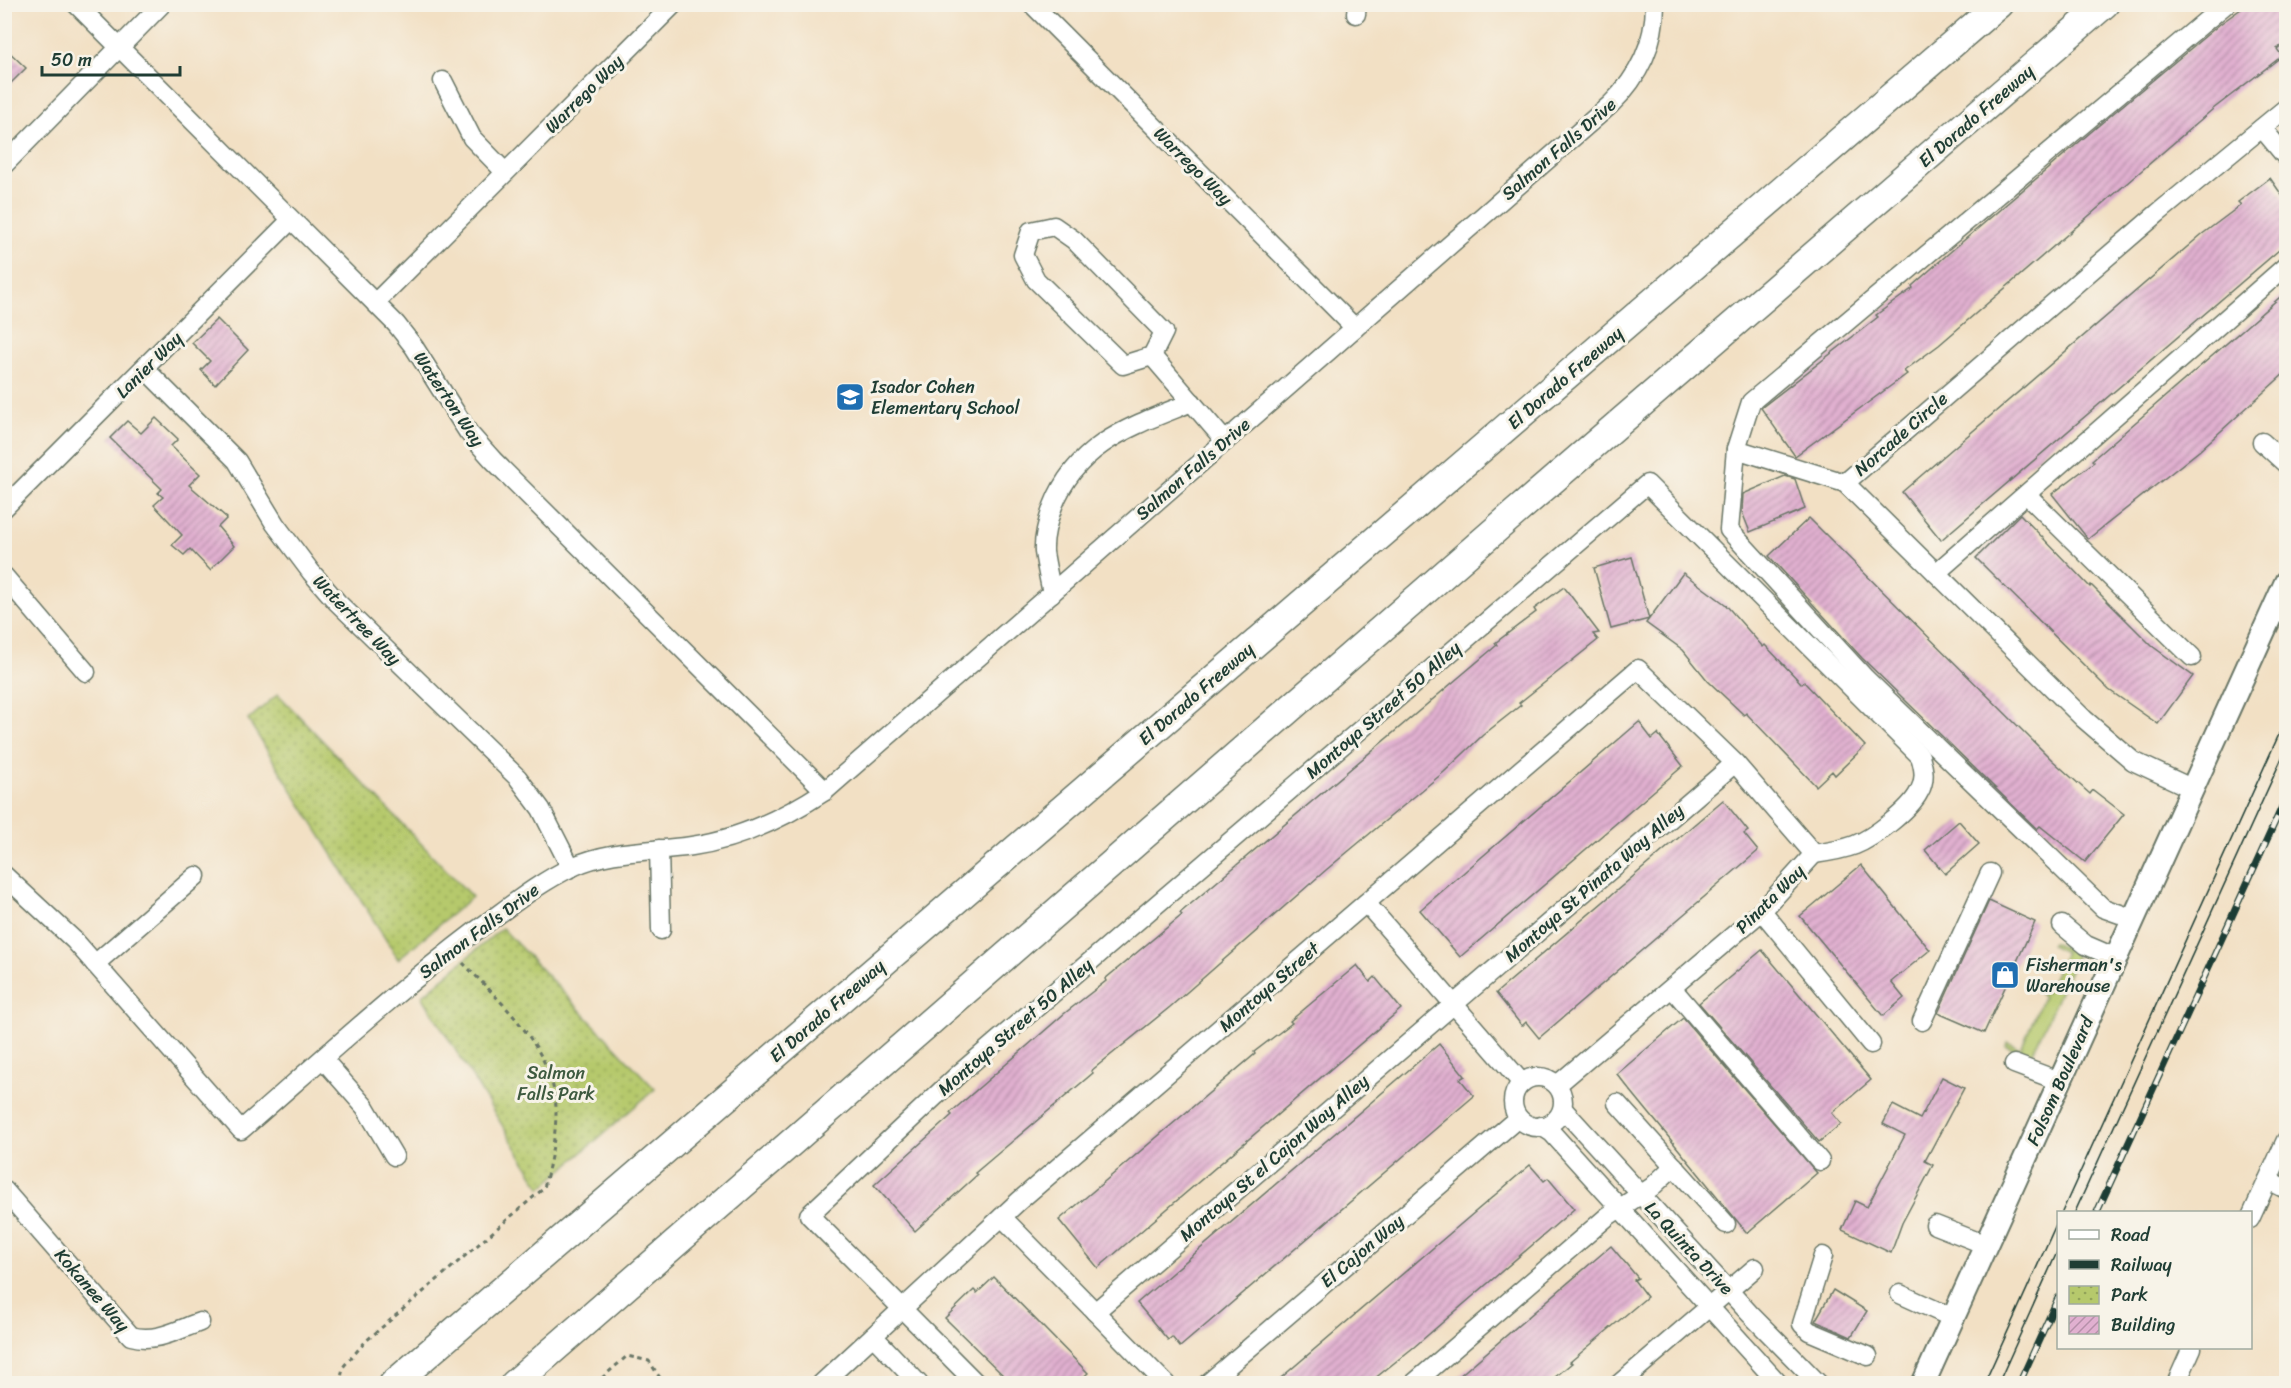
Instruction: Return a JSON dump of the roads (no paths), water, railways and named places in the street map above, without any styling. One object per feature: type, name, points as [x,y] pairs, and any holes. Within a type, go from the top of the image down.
[{"type":"highway","name":"El Dorado Freeway","points":[[393,1383],[1999,4]]},
{"type":"highway","name":"El Dorado Freeway","points":[[514,1383],[1509,518],[2105,4]]},
{"type":"main road","name":"Folsom Boulevard","points":[[1923,1383],[2286,582]]},
{"type":"street","name":"Waterton Way","points":[[76,4],[375,303],[414,347],[447,402],[493,460],[825,791]]},
{"type":"street","points":[[4,165],[162,4]]},
{"type":"street","name":"Warrego Way","points":[[1032,4],[1355,328]]},
{"type":"street","name":"Salmon Falls Drive","points":[[4,874],[47,912],[242,1130],[452,949],[533,890],[571,868],[613,853],[691,846],[748,832],[792,812],[825,791],[1620,95],[1637,73],[1648,47],[1655,20],[1655,4]]},
{"type":"street","points":[[2134,919],[2103,908],[1865,678],[1729,530],[1736,449],[1750,402],[2226,4]]},
{"type":"street","name":"Warrego Way","points":[[375,303],[664,8]]},
{"type":"street","points":[[443,81],[472,138],[505,172]]},
{"type":"street","name":"Norcade Circle","points":[[2193,789],[2161,776],[2126,755],[2084,719],[1845,483],[2149,220],[2286,108]]},
{"type":"street","points":[[2262,128],[2286,157]]},
{"type":"street","name":"Lanier Way","points":[[4,508],[291,220]]},
{"type":"street","points":[[1054,226],[1074,240],[1164,332],[1152,356],[1123,365],[1036,280],[1023,255],[1031,231],[1054,226]]},
{"type":"street","points":[[1936,573],[2286,266]]},
{"type":"street","points":[[1152,356],[1225,441]]},
{"type":"street","name":"Watertree Way","points":[[145,369],[237,461],[275,524],[310,572],[337,602],[518,778],[541,809],[571,868]]},
{"type":"street","points":[[1052,593],[1044,550],[1048,519],[1059,492],[1072,470],[1089,452],[1129,428],[1192,402]]},
{"type":"street","points":[[2262,442],[2286,464]]},
{"type":"street","points":[[1736,449],[1845,483]]},
{"type":"street","name":"Montoya Street 50 Alley","points":[[903,1309],[809,1215],[960,1073],[1647,484],[1920,756],[1924,769],[1923,781],[1919,794],[1911,803],[1862,841],[1845,848],[1814,854]]},
{"type":"street","points":[[2027,495],[2192,657]]},
{"type":"street","points":[[4,576],[86,672]]},
{"type":"street","name":"Pinata Way","points":[[1557,1085],[1762,911],[1814,854],[1735,763],[1638,669]]},
{"type":"street","name":"Montoya Street","points":[[821,1383],[1002,1217],[1638,669]]},
{"type":"street","name":"Montoya St Pinata Way Alley","points":[[1453,1005],[1735,763]]},
{"type":"street","points":[[659,849],[661,930]]},
{"type":"street","points":[[1922,1021],[1990,873]]},
{"type":"street","points":[[95,964],[196,876]]},
{"type":"street","points":[[1366,903],[1522,1083]]},
{"type":"street","points":[[1762,911],[1871,1044]]},
{"type":"street","points":[[2062,925],[2086,945],[2116,958]]},
{"type":"street","points":[[1672,988],[1820,1161]]},
{"type":"street","name":"Montoya St el Cajon Way Alley","points":[[1095,1312],[1453,1005]]},
{"type":"street","points":[[323,1059],[365,1107],[394,1156]]},
{"type":"street","points":[[2014,1064],[2059,1081]]},
{"type":"street","points":[[1540,1077],[1557,1085],[1563,1097],[1563,1109],[1553,1122],[1531,1126],[1518,1118],[1513,1103],[1514,1096],[1522,1083],[1540,1077]]},
{"type":"street","points":[[1617,1103],[1726,1224]]},
{"type":"street","name":"La Quinta Drive","points":[[1563,1109],[1728,1290],[1819,1383]]},
{"type":"street","name":"El Cajon Way","points":[[1207,1383],[1518,1118]]},
{"type":"street","name":"La Quinta Drive","points":[[1541,1126],[1551,1133],[1779,1383]]},
{"type":"street","points":[[2252,1215],[2286,1140]]},
{"type":"street","points":[[1413,1383],[1674,1166]]},
{"type":"street","points":[[2268,1180],[2286,1189]]},
{"type":"street","name":"Kokanee Way","points":[[4,1190],[131,1336],[143,1340],[156,1339],[200,1322]]},
{"type":"street","points":[[1002,1217],[1166,1383]]},
{"type":"street","points":[[1935,1225],[1986,1245]]},
{"type":"street","points":[[1823,1256],[1802,1324],[1809,1331],[1868,1356]]},
{"type":"street","points":[[1619,1383],[1755,1268]]},
{"type":"street","points":[[1900,1294],[1953,1318]]},
{"type":"street","points":[[903,1309],[977,1383]]},
{"type":"street","points":[[873,1336],[919,1383]]},
{"type":"street","points":[[2176,1383],[2191,1349]]},
{"type":"tram line","points":[[2062,1211],[2286,719]]},
{"type":"tram line","points":[[2075,1211],[2286,749]]},
{"type":"tram line","points":[[1984,1384],[2057,1222]]},
{"type":"tram line","points":[[1998,1384],[2057,1252]]},
{"type":"railway","points":[[2097,1211],[2286,798]]},
{"type":"railway","points":[[2019,1384],[2057,1300]]},
{"type":"place","name":"Isador Cohen Elementary School","points":[[850,397]]},
{"type":"place","name":"Fisherman's Warehouse","points":[[2005,975]]},
{"type":"park label","name":"Salmon Falls Park","points":[[556,1083]]}]
